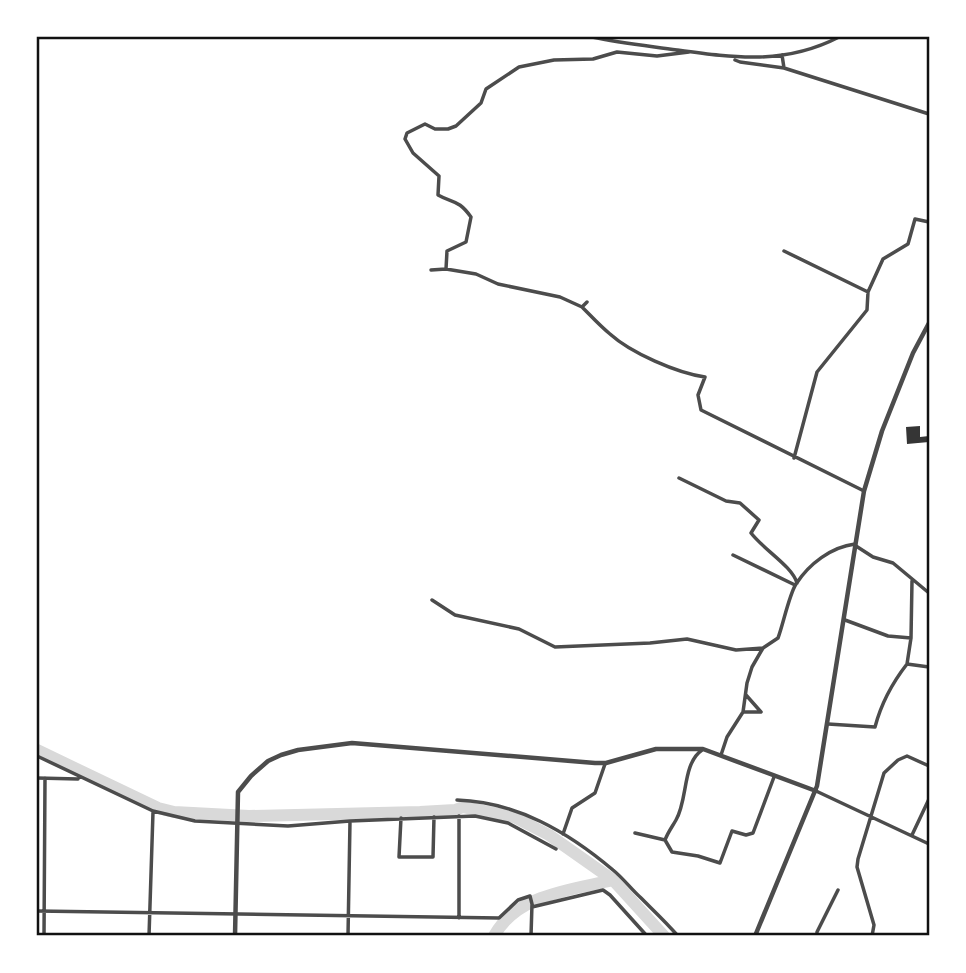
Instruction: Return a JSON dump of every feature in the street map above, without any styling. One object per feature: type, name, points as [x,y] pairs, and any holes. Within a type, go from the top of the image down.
[{"type":"street","points":[[592,37],[733,58],[782,55],[809,50],[839,37]]},
{"type":"street","points":[[446,269],[447,251],[466,243],[471,217],[455,200],[438,195],[439,176],[413,153],[405,139],[407,133],[425,124],[435,129],[448,130],[456,126],[481,103],[486,89],[519,67],[554,60],[593,59],[617,52],[657,57],[689,52]]},
{"type":"street","points":[[782,55],[784,68]]},
{"type":"street","points":[[733,58],[740,62],[784,68],[929,114]]},
{"type":"street","points":[[794,458],[817,372],[867,310],[868,292],[883,259],[908,244],[915,219],[929,222]]},
{"type":"street","points":[[783,251],[868,292]]},
{"type":"street","points":[[430,270],[446,269],[476,274],[498,284],[560,296],[582,307],[611,336],[625,345],[675,370],[705,377],[698,396],[701,411],[864,492]]},
{"type":"street","points":[[582,307],[587,302]]},
{"type":"street","points":[[755,936],[816,791],[864,492],[882,431],[913,353],[929,323]]},
{"type":"street","points":[[679,478],[726,501],[740,503],[759,520],[751,533],[791,572],[796,584]]},
{"type":"street","points":[[432,600],[455,615],[519,629],[555,647],[687,639],[736,650],[763,648],[778,639],[796,584],[829,552],[841,546],[857,545],[873,558],[893,563],[929,593]]},
{"type":"street","points":[[733,555],[796,584]]},
{"type":"street","points":[[828,724],[875,727],[897,676],[907,664],[911,638],[912,580]]},
{"type":"street","points":[[845,620],[888,636],[911,638]]},
{"type":"street","points":[[721,755],[727,737],[743,712],[752,667],[763,648]]},
{"type":"street","points":[[907,664],[929,667]]},
{"type":"street","points":[[743,712],[761,712],[746,695]]},
{"type":"street","points":[[235,936],[238,792],[268,761],[298,750],[323,746],[352,743],[606,763],[646,750],[703,749],[816,791],[929,844]]},
{"type":"street","points":[[665,840],[670,827],[677,819],[692,765],[703,749]]},
{"type":"street","points":[[37,756],[153,811],[195,821],[288,826],[475,816],[508,823],[556,849]]},
{"type":"street","points":[[872,936],[874,925],[857,867],[884,773],[898,760],[907,756],[929,766]]},
{"type":"street","points":[[563,834],[572,808],[595,793],[606,763]]},
{"type":"street","points":[[635,833],[665,840],[672,852],[720,863],[732,831],[753,834],[774,777]]},
{"type":"street","points":[[37,778],[83,779]]},
{"type":"street","points":[[44,936],[46,778]]},
{"type":"street","points":[[912,835],[929,799]]},
{"type":"street","points":[[457,800],[494,803],[517,809],[563,834],[614,871],[678,936]]},
{"type":"street","points":[[149,936],[153,811]]},
{"type":"street","points":[[459,816],[459,918]]},
{"type":"street","points":[[401,818],[399,857],[433,858],[434,817]]},
{"type":"street","points":[[348,936],[350,821]]},
{"type":"street","points":[[532,906],[603,890],[647,936]]},
{"type":"street","points":[[817,936],[838,890]]},
{"type":"street","points":[[37,911],[499,918],[518,900],[530,896],[531,936]]},
{"type":"building","points":[[920,426],[920,437],[929,436],[929,442],[907,444],[906,427]]},
{"type":"waterway","points":[[37,750],[158,808],[174,812],[249,816],[420,812],[463,807],[514,817],[549,835],[613,880],[664,936]]},
{"type":"waterway","points":[[494,936],[504,922],[531,902],[563,891],[613,880]]}]
